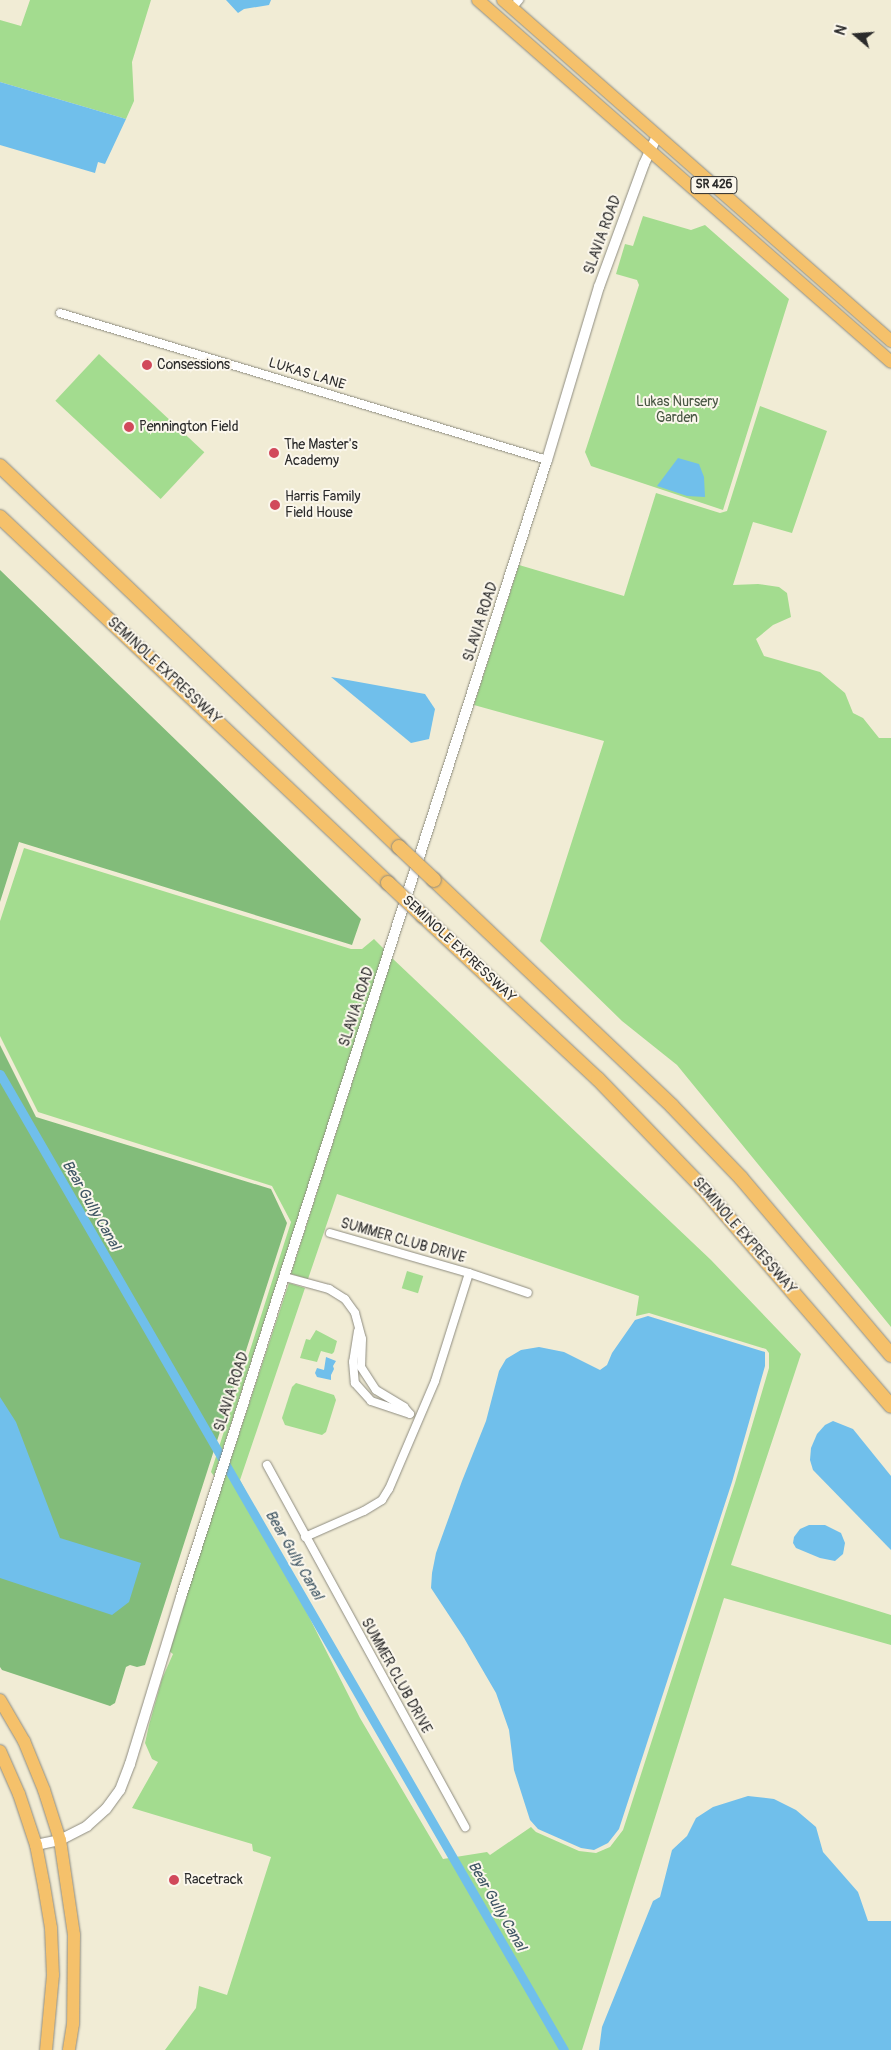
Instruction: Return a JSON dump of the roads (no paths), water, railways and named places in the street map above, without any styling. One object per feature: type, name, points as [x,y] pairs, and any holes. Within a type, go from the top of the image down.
[{"type":"highway","points":[[0,466],[672,1106],[741,1178],[891,1354]]},
{"type":"highway","name":"SEMINOLE EXPRESSWAY","points":[[0,517],[598,1079],[695,1180],[769,1263],[891,1406]]},
{"type":"main road","name":"SR 426","points":[[478,0],[891,362]]},
{"type":"main road","name":"SR 426","points":[[511,3],[657,136],[891,341]]},
{"type":"main road","points":[[0,1700],[24,1742],[44,1790],[60,1840],[74,1935],[74,2015],[69,2050]]},
{"type":"main road","points":[[0,1751],[19,1794],[36,1845],[51,1928],[53,1975],[46,2050]]},
{"type":"main road","points":[[53,1975],[60,1982],[54,2050]]},
{"type":"street","name":"SLAVIA ROAD","points":[[36,1845],[60,1840],[87,1826],[106,1809],[120,1790],[130,1764],[220,1474],[547,460],[599,287],[657,136]]},
{"type":"street","name":"LUKAS LANE","points":[[60,313],[547,460]]},
{"type":"street","name":"SUMMER CLUB DRIVE","points":[[330,1233],[469,1273],[528,1293]]},
{"type":"street","name":"SUMMER CLUB DRIVE","points":[[305,1537],[364,1511],[382,1500],[390,1489],[436,1381],[469,1273]]},
{"type":"street","points":[[285,1277],[329,1289],[345,1299],[354,1313],[359,1326],[362,1338],[361,1367],[367,1378],[376,1390],[404,1407],[410,1414]]},
{"type":"street","points":[[359,1326],[353,1362],[355,1383],[372,1401],[420,1418]]},
{"type":"street","name":"SUMMER CLUB DRIVE","points":[[267,1465],[465,1827]]},
{"type":"water","points":[[226,0],[271,0],[269,5],[244,9],[238,13]]},
{"type":"water","points":[[0,82],[126,119],[105,164],[98,162],[95,173],[0,145]]},
{"type":"water","points":[[678,458],[699,464],[704,477],[705,497],[687,496],[657,486]]},
{"type":"water","points":[[331,677],[425,694],[435,709],[429,739],[411,743]]},
{"type":"water","points":[[648,1316],[765,1352],[765,1366],[732,1482],[619,1829],[608,1843],[594,1850],[581,1848],[538,1829],[530,1820],[514,1770],[509,1730],[496,1693],[464,1638],[431,1588],[432,1573],[436,1553],[486,1421],[499,1371],[506,1359],[521,1350],[539,1347],[564,1352],[600,1370],[607,1365],[612,1353],[635,1320]]},
{"type":"water","points":[[326,1357],[336,1361],[333,1366],[331,1380],[317,1377],[315,1373],[317,1368],[324,1370]]},
{"type":"water","points":[[0,1397],[16,1422],[60,1538],[141,1563],[129,1602],[112,1615],[0,1578]]},
{"type":"water","points":[[833,1421],[853,1429],[891,1476],[891,1550],[813,1470],[810,1460],[811,1448],[817,1434],[825,1425]]},
{"type":"water","points":[[809,1525],[825,1525],[841,1533],[845,1543],[843,1554],[835,1561],[820,1558],[796,1548],[793,1543],[794,1537],[800,1529]]},
{"type":"water","points":[[748,1796],[774,1799],[796,1810],[816,1827],[823,1852],[858,1892],[868,1921],[891,1921],[891,2050],[599,2050],[602,2027],[653,1901],[660,1897],[672,1850],[687,1836],[696,1818],[713,1807]]},
{"type":"waterway","name":"Bear Gully Canal","points":[[0,1074],[564,2050]]},
{"type":"place","name":"Consessions","points":[[147,365]]},
{"type":"place","name":"Pennington Field","points":[[129,427]]},
{"type":"place","name":"The Master's Academy","points":[[274,453]]},
{"type":"place","name":"Harris Family Field House","points":[[275,505]]},
{"type":"place","name":"Racetrack","points":[[174,1880]]},
{"type":"park label","name":"Lukas Nursery Garden","points":[[677,410]]}]
